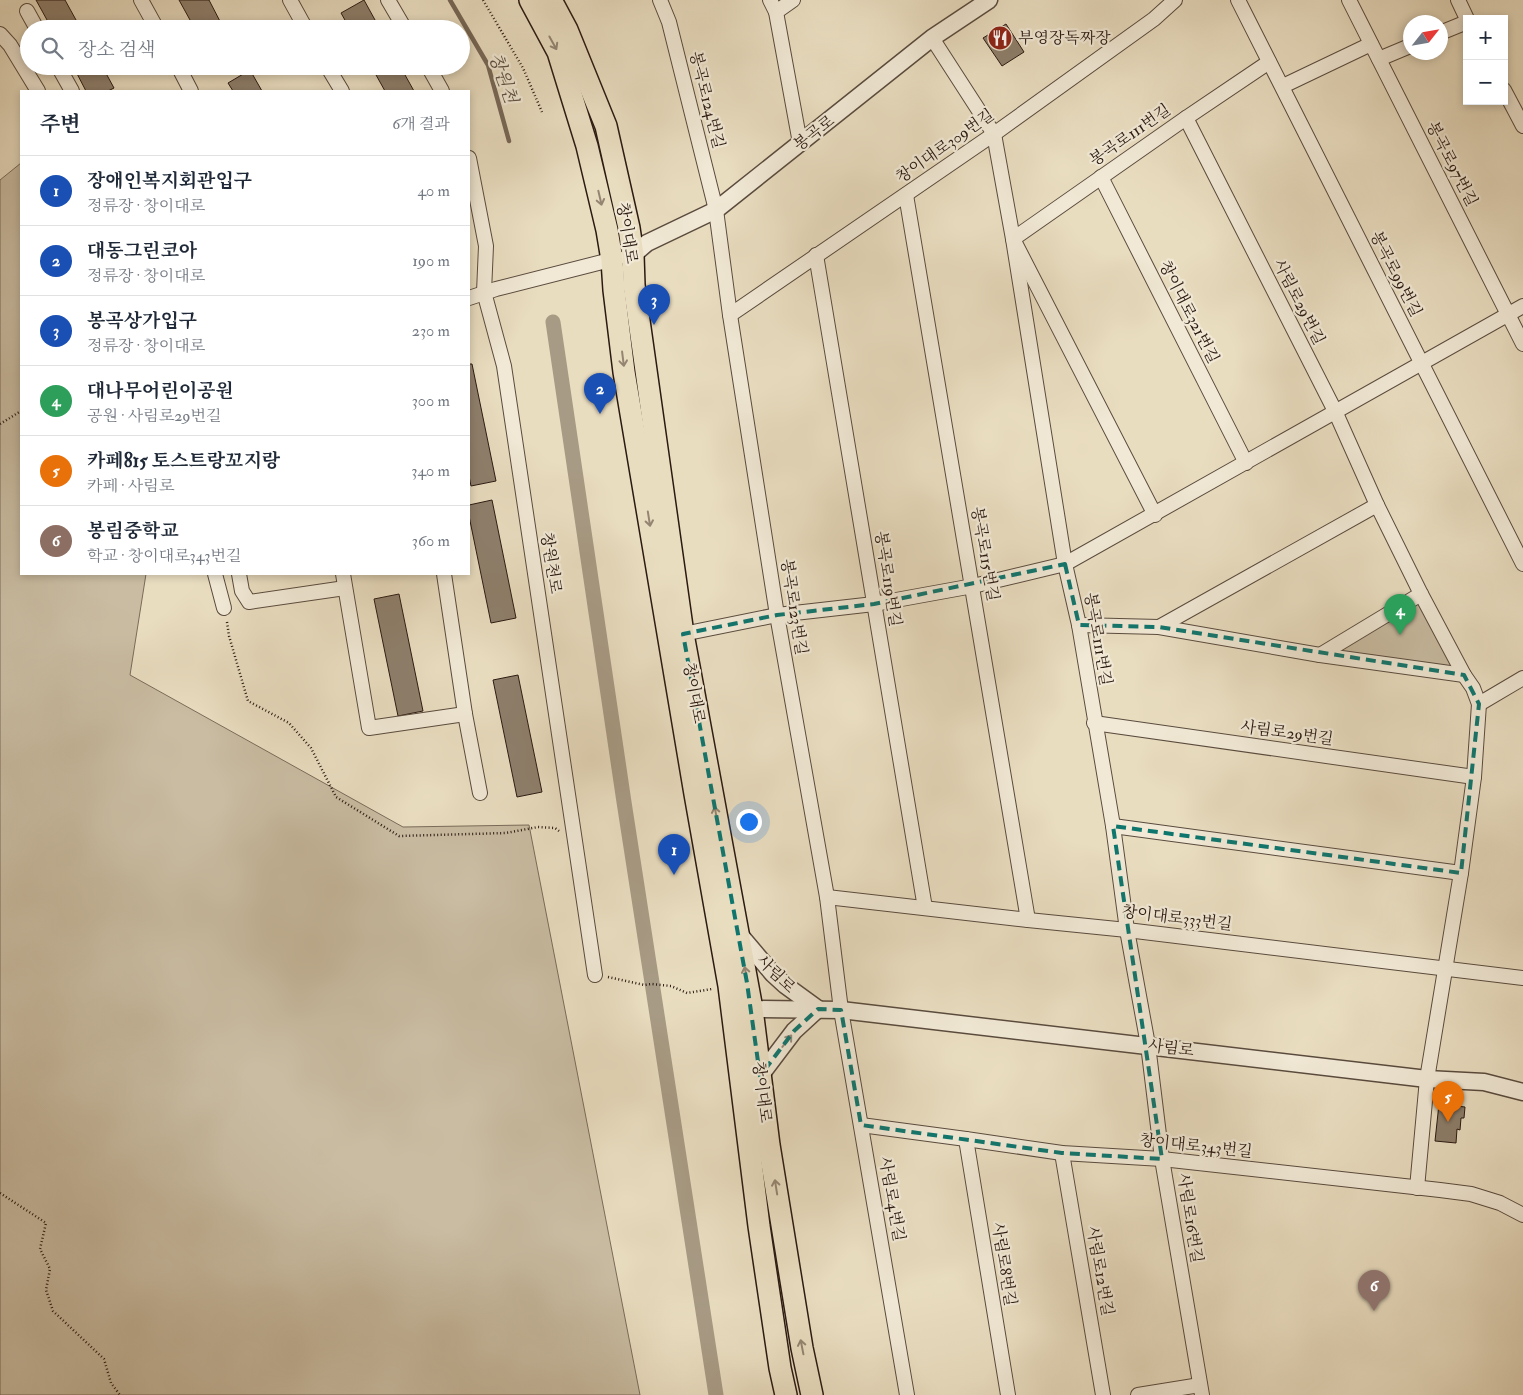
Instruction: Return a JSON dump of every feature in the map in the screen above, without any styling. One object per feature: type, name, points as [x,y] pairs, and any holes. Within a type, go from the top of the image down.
[{"type":"main road","name":"창이대로","points":[[530,0],[558,52],[587,146],[607,230],[624,372],[731,1003],[759,1226],[780,1368],[786,1395]]},
{"type":"main road","name":"창이대로","points":[[551,0],[567,30],[606,126],[628,228],[633,255],[634,285],[683,634],[752,1009],[772,1164],[802,1348],[812,1395]]},
{"type":"street","points":[[141,0],[152,20]]},
{"type":"street","points":[[290,0],[301,20]]},
{"type":"street","points":[[388,0],[400,20]]},
{"type":"street","name":"봉곡로124번길","points":[[660,0],[669,22],[716,210]]},
{"type":"street","points":[[792,0],[773,6],[800,143]]},
{"type":"street","name":"봉곡로","points":[[633,255],[647,243],[716,210],[932,38],[989,0]]},
{"type":"street","name":"창이대로309번길","points":[[730,315],[994,134],[1154,19],[1175,0]]},
{"type":"street","name":"봉곡로99번길","points":[[1238,0],[1523,564]]},
{"type":"street","name":"봉곡로97번길","points":[[1349,0],[1523,344]]},
{"type":"street","points":[[1458,0],[1465,15]]},
{"type":"street","points":[[27,11],[32,20]]},
{"type":"street","points":[[1448,29],[1463,22]]},
{"type":"street","points":[[0,34],[10,44],[20,61]]},
{"type":"street","name":"봉곡로111번길","points":[[932,38],[994,134],[1065,564],[1079,625],[1127,930],[1148,1045]]},
{"type":"street","points":[[1283,86],[1371,44]]},
{"type":"street","points":[[1380,59],[1403,49]]},
{"type":"street","name":"봉곡로111번길","points":[[1013,240],[1269,62]]},
{"type":"street","points":[[28,75],[37,90]]},
{"type":"street","points":[[63,75],[71,90]]},
{"type":"street","points":[[183,75],[190,90]]},
{"type":"street","points":[[333,75],[341,90]]},
{"type":"street","points":[[433,75],[441,90]]},
{"type":"street","points":[[1508,98],[1523,126]]},
{"type":"street","name":"사림로29번길","points":[[1186,118],[1335,411],[1377,505],[1421,594],[1464,675],[1473,688],[1479,704],[1474,777],[1461,873],[1427,1079],[1417,1188]]},
{"type":"street","name":"창원천로","points":[[470,163],[486,246],[490,291],[504,366],[595,975]]},
{"type":"street","name":"창이대로321번길","points":[[1101,177],[1246,462]]},
{"type":"street","name":"봉곡로115번길","points":[[906,195],[1028,920]]},
{"type":"street","name":"봉곡로123번길","points":[[716,210],[730,315],[777,615],[827,897],[841,1010]]},
{"type":"street","points":[[1013,240],[1155,515]]},
{"type":"street","points":[[470,298],[633,255]]},
{"type":"street","name":"봉곡로119번길","points":[[816,255],[925,908]]},
{"type":"street","points":[[683,634],[777,615],[874,604],[972,586],[1065,564],[1523,306]]},
{"type":"street","points":[[1159,627],[1377,505]]},
{"type":"street","points":[[215,575],[224,608]]},
{"type":"street","points":[[239,575],[242,591],[249,602],[345,588]]},
{"type":"street","points":[[343,575],[369,728],[465,714]]},
{"type":"street","points":[[444,575],[465,714],[480,793]]},
{"type":"street","points":[[1320,655],[1421,594]]},
{"type":"street","points":[[1079,625],[1159,627],[1320,655],[1464,675]]},
{"type":"street","points":[[1479,704],[1523,678]]},
{"type":"street","name":"사림로29번길","points":[[1094,724],[1474,777]]},
{"type":"street","points":[[1112,826],[1461,873]]},
{"type":"street","name":"창이대로333번길","points":[[827,897],[1127,930],[1523,978]]},
{"type":"street","name":"사림로","points":[[738,933],[773,974],[818,1009]]},
{"type":"street","name":"사림로","points":[[752,1009],[841,1010],[1427,1079],[1484,1082],[1523,1092]]},
{"type":"street","points":[[760,1076],[794,1031],[818,1009]]},
{"type":"street","name":"사림로4번길","points":[[841,1010],[907,1395]]},
{"type":"street","name":"사림로16번길","points":[[1148,1045],[1162,1159],[1201,1390]]},
{"type":"street","name":"창이대로343번길","points":[[861,1125],[1062,1153],[1162,1159],[1471,1194],[1500,1203],[1523,1215]]},
{"type":"street","name":"사림로8번길","points":[[966,1139],[1008,1395]]},
{"type":"street","name":"사림로12번길","points":[[1062,1153],[1104,1395]]},
{"type":"street","points":[[1138,1395],[1201,1390]]},
{"type":"path","points":[[483,0],[523,68],[542,112]]},
{"type":"path","points":[[0,424],[20,412]]},
{"type":"path","points":[[224,608],[229,636],[248,701],[289,723],[311,748],[336,797],[399,836],[506,833],[538,827],[554,828],[576,843]]},
{"type":"path","points":[[617,979],[644,985],[671,986],[687,993]]},
{"type":"path","points":[[0,1193],[46,1223],[40,1249],[50,1269],[46,1290],[53,1311],[104,1359],[111,1383],[120,1395]]},
{"type":"highlighted area","points":[[1065,564],[1079,625],[1159,627],[1464,675],[1479,704],[1461,873],[1113,826],[1162,1159],[1062,1153],[861,1125],[841,1010],[818,1009],[794,1031],[760,1076],[747,983],[683,634],[777,615],[874,604]]},
{"type":"shaded area","points":[[20,164],[20,575],[146,575],[130,675],[403,827],[529,825],[640,1395],[0,1395],[0,180]]},
{"type":"shaded area","points":[[1420,598],[1456,668],[1333,653]]},
{"type":"building","points":[[36,0],[65,0],[76,20],[47,20]]},
{"type":"building","points":[[179,0],[209,0],[219,20],[190,20]]},
{"type":"building","points":[[364,0],[375,20],[345,20],[341,13]]},
{"type":"building","points":[[1006,24],[1024,52],[1002,66],[983,38]]},
{"type":"building","points":[[78,75],[107,75],[114,88],[110,90],[85,90]]},
{"type":"building","points":[[242,75],[253,75],[261,90],[232,90],[228,83]]},
{"type":"building","points":[[376,75],[405,75],[413,90],[384,90]]},
{"type":"building","points":[[470,364],[472,364],[496,481],[471,486]]},
{"type":"building","points":[[492,500],[516,618],[491,623],[470,521],[470,505]]},
{"type":"building","points":[[399,594],[423,711],[398,716],[374,599]]},
{"type":"building","points":[[518,675],[542,792],[517,797],[493,680]]},
{"type":"building","points":[[1439,1104],[1465,1107],[1464,1118],[1461,1118],[1460,1130],[1457,1129],[1456,1143],[1435,1141]]},
{"type":"waterway","name":"창원천","points":[[450,0],[462,20]]},
{"type":"waterway","name":"창원천","points":[[470,34],[488,65],[509,141]]},
{"type":"waterway","points":[[553,322],[624,802],[716,1395]]},
{"type":"place","name":"부영장독짜장","points":[[1000,38]]},
{"type":"place","name":"봉곡상가입구","points":[[654,325]]},
{"type":"place","name":"대동그린코아","points":[[600,414]]},
{"type":"place","name":"대나무어린이공원","points":[[1400,635]]},
{"type":"place","name":"장애인복지회관입구","points":[[674,875]]},
{"type":"place","name":"카페815 토스트랑꼬지랑","points":[[1448,1122]]},
{"type":"place","name":"봉림중학교","points":[[1374,1311]]}]
